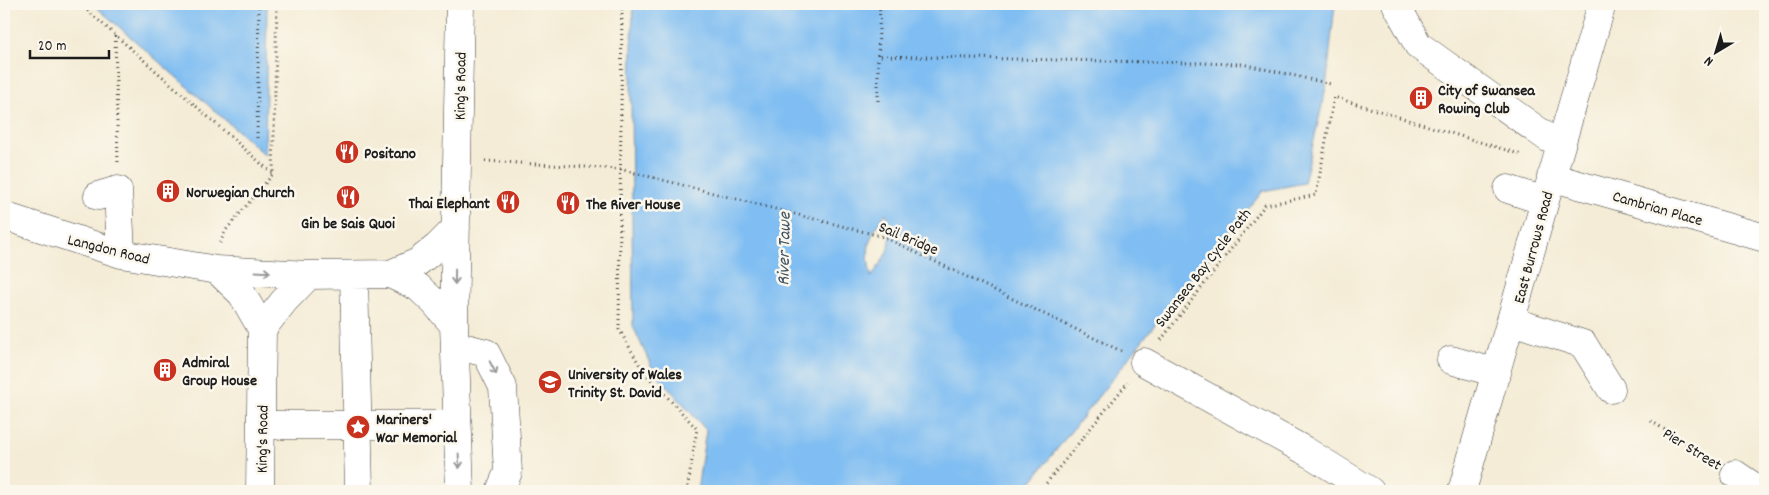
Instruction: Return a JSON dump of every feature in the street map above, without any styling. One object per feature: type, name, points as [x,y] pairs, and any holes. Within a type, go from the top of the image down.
[{"type":"street","name":"King's Road","points":[[460,4],[454,335],[460,491]]},
{"type":"street","points":[[1396,4],[1418,45],[1548,138],[1552,171],[1508,189]]},
{"type":"street","name":"East Burrows Road","points":[[1462,491],[1512,320],[1552,171],[1602,4]]},
{"type":"street","name":"Cambrian Place","points":[[1552,171],[1765,238]]},
{"type":"street","points":[[108,193],[121,254]]},
{"type":"street","name":"Langdon Road","points":[[4,216],[121,254],[217,270],[309,275]]},
{"type":"street","points":[[217,270],[242,294],[262,329],[284,301],[309,275],[390,274],[418,262],[456,228]]},
{"type":"street","points":[[390,274],[418,287],[435,302],[454,335],[486,353],[503,387],[508,472],[500,491]]},
{"type":"street","points":[[354,275],[359,491]]},
{"type":"street","points":[[1512,320],[1583,344],[1611,389]]},
{"type":"street","name":"King's Road","points":[[260,491],[262,329]]},
{"type":"street","points":[[1451,360],[1497,373]]},
{"type":"street","points":[[1144,362],[1304,450],[1370,491]]},
{"type":"street","points":[[261,425],[457,425]]},
{"type":"street","name":"Pier Street","points":[[1735,474],[1760,491]]},
{"type":"path","points":[[80,4],[273,174]]},
{"type":"path","points":[[257,138],[259,4]]},
{"type":"path","points":[[226,230],[273,174],[277,4]]},
{"type":"path","points":[[622,4],[619,329],[643,371],[696,429],[687,491]]},
{"type":"path","points":[[878,101],[880,4]]},
{"type":"path","points":[[108,193],[115,35]]},
{"type":"path","points":[[878,56],[1242,64],[1331,84]]},
{"type":"path","name":"Swansea Bay Cycle Path","points":[[1144,362],[1265,206],[1316,195],[1334,97],[1552,171]]},
{"type":"path","name":"Sail Bridge","points":[[458,159],[620,169],[884,237],[1144,362]]},
{"type":"path","points":[[1040,491],[1144,362]]},
{"type":"path","name":"Pier Street","points":[[1651,421],[1735,474]]},
{"type":"water","points":[[93,4],[267,4],[265,155]]},
{"type":"water","name":"River Tawe","points":[[633,4],[1335,4],[1326,88],[1304,183],[1263,191],[1024,491],[697,491],[706,430],[653,370],[633,326],[631,95]],"holes":[[[886,213],[891,231],[889,246],[882,262],[871,277],[868,250],[872,236]]]},
{"type":"place","name":"City of Swansea Rowing Club","points":[[1421,98]]},
{"type":"place","name":"Positano","points":[[347,152]]},
{"type":"place","name":"Norwegian Church","points":[[168,191]]},
{"type":"place","name":"Gin be Sais Quoi","points":[[348,197]]},
{"type":"place","name":"Thai Elephant","points":[[508,202]]},
{"type":"place","name":"The River House","points":[[568,203]]},
{"type":"place","name":"Admiral Group House","points":[[165,370]]},
{"type":"place","name":"University of Wales Trinity St. David","points":[[550,382]]},
{"type":"place","name":"Mariners' War Memorial","points":[[358,427]]}]
